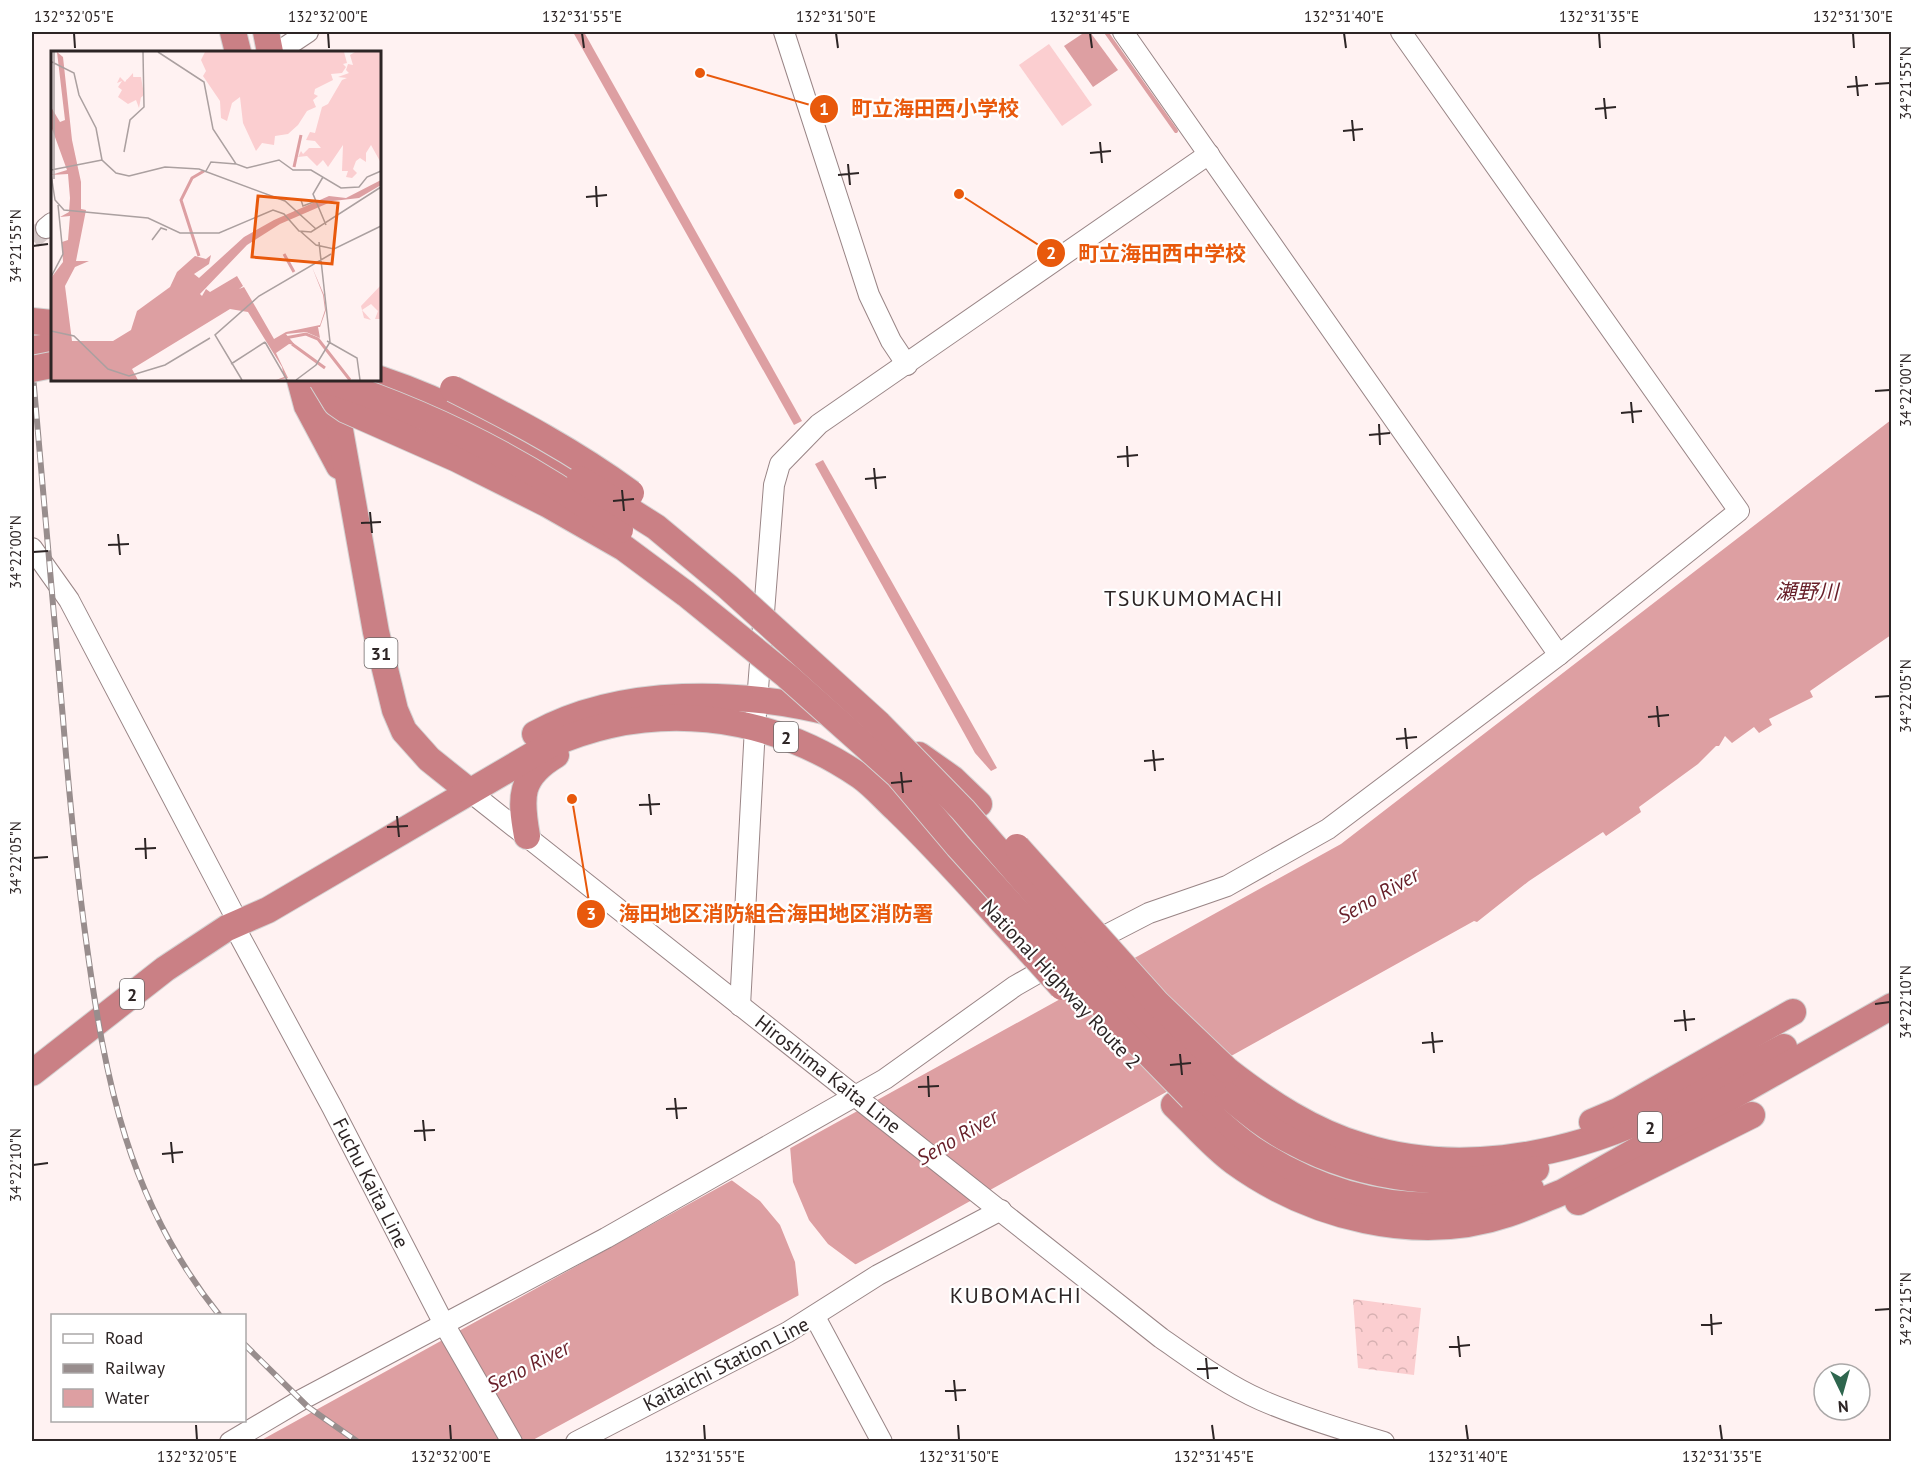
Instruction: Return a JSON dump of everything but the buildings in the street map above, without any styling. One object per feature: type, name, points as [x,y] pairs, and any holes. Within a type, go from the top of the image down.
[{"type":"highway","points":[[233,32],[238,51]]},
{"type":"highway","points":[[246,32],[250,51]]},
{"type":"highway","points":[[266,32],[270,51]]},
{"type":"highway","points":[[32,321],[51,323]]},
{"type":"highway","points":[[32,332],[51,333]]},
{"type":"highway","points":[[32,349],[51,347]]},
{"type":"highway","points":[[381,361],[453,389],[521,423],[586,461],[696,541],[856,688],[971,807]]},
{"type":"highway","points":[[32,369],[51,365]]},
{"type":"highway","name":"2","points":[[381,379],[454,407],[515,438],[656,527],[728,587],[971,807],[1118,989],[1251,1148],[1312,1182],[1356,1197],[1463,1218],[1512,1195],[1620,1160],[1892,1006]]},
{"type":"highway","name":"31","points":[[300,381],[307,406],[340,469],[352,502]]},
{"type":"highway","points":[[323,381],[336,403],[346,410],[420,441],[537,499],[624,548],[686,594],[787,676]]},
{"type":"highway","name":"31","points":[[329,381],[378,640],[395,710],[404,731],[429,759],[463,785]]},
{"type":"highway","name":"2","points":[[332,381],[449,426],[575,496],[702,594],[787,676],[898,775],[952,840],[1100,1004],[1201,1089]]},
{"type":"highway","name":"National Highway Route 2","points":[[32,1073],[156,975],[236,923],[268,910],[463,785],[537,732],[579,714],[650,699],[693,697],[802,706],[858,720],[908,747],[953,779],[971,807]]},
{"type":"highway","name":"National Highway Route 2","points":[[463,785],[568,737],[629,722],[673,718],[720,719],[796,740],[861,777],[916,828],[1035,957],[1201,1089],[1260,1095],[1294,1117],[1352,1143],[1455,1170],[1482,1169]]},
{"type":"highway","points":[[527,836],[523,795],[526,784],[537,766],[556,755],[606,737],[629,722]]},
{"type":"highway","name":"2","points":[[1482,1169],[1518,1174],[1605,1148],[1686,1107],[1892,987]]},
{"type":"highway","points":[[1482,1169],[1618,1111],[1793,1012]]},
{"type":"highway","points":[[1463,1218],[1512,1228],[1545,1218],[1752,1115]]},
{"type":"street","points":[[280,51],[308,32]]},
{"type":"street","points":[[784,32],[869,295],[891,341],[907,365]]},
{"type":"street","points":[[1123,32],[1558,655]]},
{"type":"street","points":[[230,1442],[301,1400],[447,1329],[855,1096],[919,1056],[1015,986],[1118,927],[1227,886],[1328,829],[1558,655],[1739,511],[1401,32]]},
{"type":"street","points":[[740,1006],[755,727],[774,485],[780,464],[819,424],[1209,154]]},
{"type":"street","name":"Fuchu Kaita Line","points":[[32,548],[69,600],[447,1329],[512,1442]]},
{"type":"street","name":"Hiroshima Kaita Line","points":[[463,785],[1161,1338],[1210,1371],[1259,1399],[1304,1417],[1384,1442]]},
{"type":"street","points":[[815,1317],[878,1275],[995,1205]]},
{"type":"street","name":"Kaitaichi Station Line","points":[[576,1442],[815,1317],[882,1442]]},
{"type":"green space","points":[[1049,44],[1092,105],[1062,126],[1019,65]]},
{"type":"green space","points":[[1353,1299],[1421,1308],[1414,1375],[1358,1368]]},
{"type":"water","points":[[573,32],[584,32],[802,421],[794,425]]},
{"type":"water","points":[[1085,32],[1090,32],[1118,70],[1093,87],[1064,46]]},
{"type":"water","name":"瀬野川","points":[[1891,420],[1891,635],[1810,691],[1813,697],[1769,719],[1772,725],[1759,733],[1754,727],[1732,743],[1725,736],[1719,746],[1716,746],[1698,764],[1639,807],[1641,812],[1606,836],[1603,832],[1529,881],[1477,922],[1474,921],[882,1250],[531,1441],[258,1442],[1341,844]]},
{"type":"water","points":[[823,460],[997,768],[991,771],[975,753],[815,464]]},
{"type":"pier","points":[[790,1146],[793,1182],[809,1220],[828,1244],[859,1267],[799,1299],[795,1262],[780,1225],[760,1201],[730,1179]]},
{"type":"waterway","points":[[1106,32],[1176,131]]},
{"type":"tunnel","points":[[32,239],[46,228]]},
{"type":"railway","points":[[32,364],[73,830],[93,992],[102,1042],[112,1090],[142,1184],[163,1229],[189,1273],[219,1314]]},
{"type":"railway","points":[[246,1346],[308,1407],[358,1442]]},
{"type":"place","name":"町立海田西小学校","points":[[700,73]]},
{"type":"place","name":"町立海田西中学校","points":[[959,194]]},
{"type":"place","name":"海田地区消防組合海田地区消防署","points":[[572,799]]},
{"type":"district","name":"TSUKUMOMACHI","points":[[1194,598]]},
{"type":"district","name":"KUBOMACHI","points":[[1016,1295]]},
{"type":"water label","name":"Seno River","points":[[1378,895]]},
{"type":"water label","name":"Seno River","points":[[957,1137]]},
{"type":"water label","name":"Seno River","points":[[528,1366]]}]
